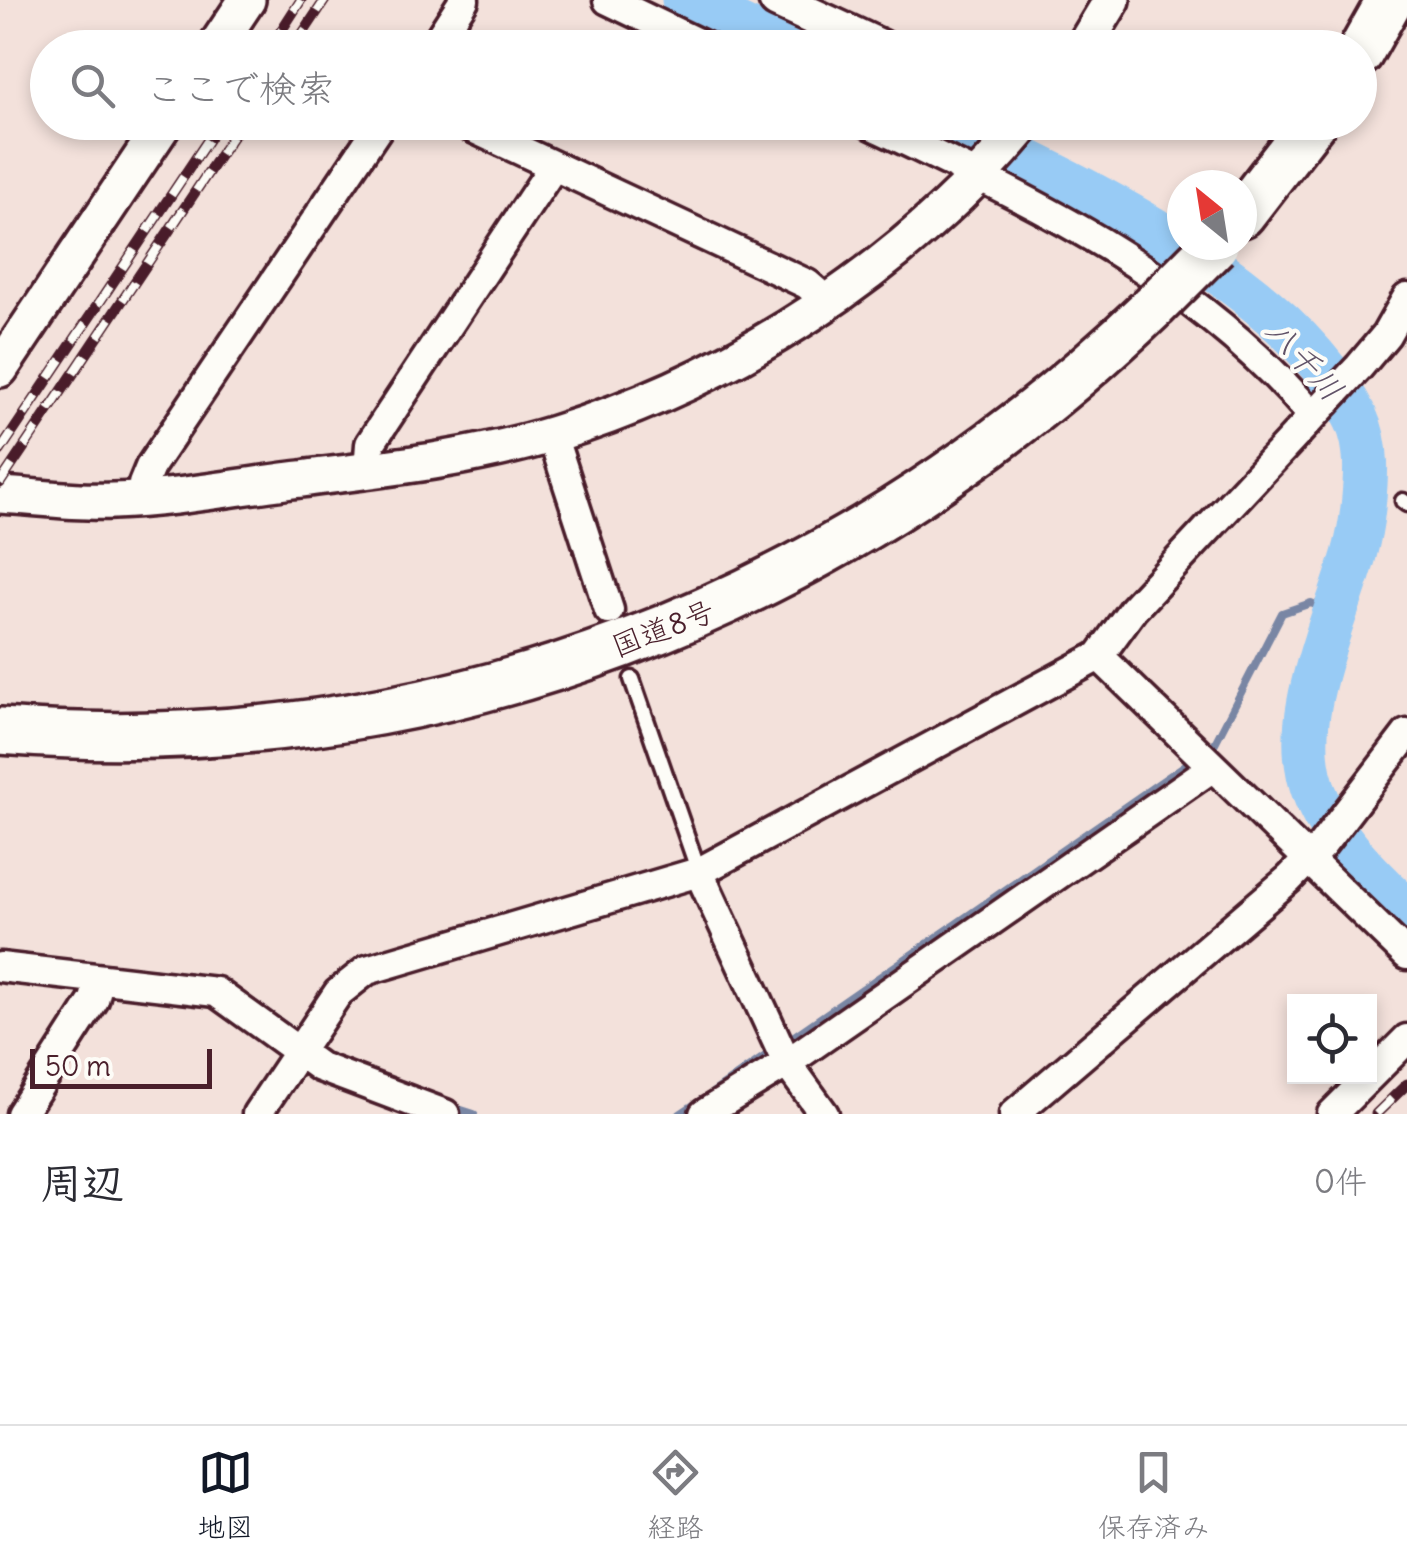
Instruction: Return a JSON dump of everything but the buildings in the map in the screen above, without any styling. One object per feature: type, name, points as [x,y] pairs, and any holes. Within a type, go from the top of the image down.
[{"type":"highway","points":[[1373,30],[1390,0]]},
{"type":"highway","points":[[1257,194],[1298,140]]},
{"type":"highway","name":"国道8号","points":[[0,731],[180,737],[247,732],[458,694],[639,638],[738,600],[822,555],[938,483],[1020,425],[1200,260]]},
{"type":"street","points":[[228,30],[247,0]]},
{"type":"street","points":[[445,30],[464,0]]},
{"type":"street","points":[[608,0],[670,30]]},
{"type":"street","points":[[777,0],[842,30]]},
{"type":"street","points":[[1094,30],[1112,0]]},
{"type":"street","points":[[0,370],[153,140]]},
{"type":"street","points":[[144,498],[143,484],[150,467],[370,140]]},
{"type":"street","points":[[497,140],[807,284],[828,302]]},
{"type":"street","points":[[904,140],[1093,234],[1146,268],[1226,328],[1312,415]]},
{"type":"street","points":[[0,495],[111,502],[424,464],[552,434],[671,391],[828,302],[910,240],[981,177],[1013,140]]},
{"type":"street","points":[[368,470],[370,444],[553,167]]},
{"type":"street","points":[[257,1114],[338,993],[380,964],[699,872],[1100,656],[1132,610],[1377,346],[1407,298]]},
{"type":"street","points":[[552,434],[609,610]]},
{"type":"street","points":[[1100,656],[1210,769],[1314,853],[1407,955]]},
{"type":"street","points":[[1014,1114],[1314,853],[1407,734]]},
{"type":"street","points":[[704,1114],[787,1063],[1210,769]]},
{"type":"street","points":[[699,872],[787,1063],[824,1114]]},
{"type":"street","points":[[0,967],[216,992],[259,1019],[298,1055],[445,1114]]},
{"type":"street","points":[[20,1114],[94,1000],[99,981]]},
{"type":"street","points":[[1332,1114],[1407,1039]]},
{"type":"lane","points":[[632,679],[699,872]]},
{"type":"waterway","name":"八千川","points":[[684,0],[747,30]]},
{"type":"waterway","name":"八千川","points":[[982,140],[1115,207],[1232,282],[1283,324],[1325,370],[1356,419],[1366,463],[1361,522],[1309,704],[1309,775],[1321,807],[1340,839],[1407,910]]},
{"type":"waterway","points":[[1205,751],[1215,743],[1282,613],[1311,603],[1335,613]]},
{"type":"waterway","points":[[712,1093],[1194,759]]},
{"type":"waterway","points":[[149,971],[200,977]]},
{"type":"waterway","points":[[236,991],[302,1037]]},
{"type":"waterway","points":[[680,1114],[701,1100]]},
{"type":"waterway","points":[[449,1106],[474,1114]]},
{"type":"railway","points":[[282,30],[301,0]]},
{"type":"railway","points":[[305,30],[325,0]]},
{"type":"railway","points":[[0,451],[208,140]]},
{"type":"railway","points":[[0,483],[230,140]]},
{"type":"railway","points":[[1376,1114],[1407,1084]]}]
